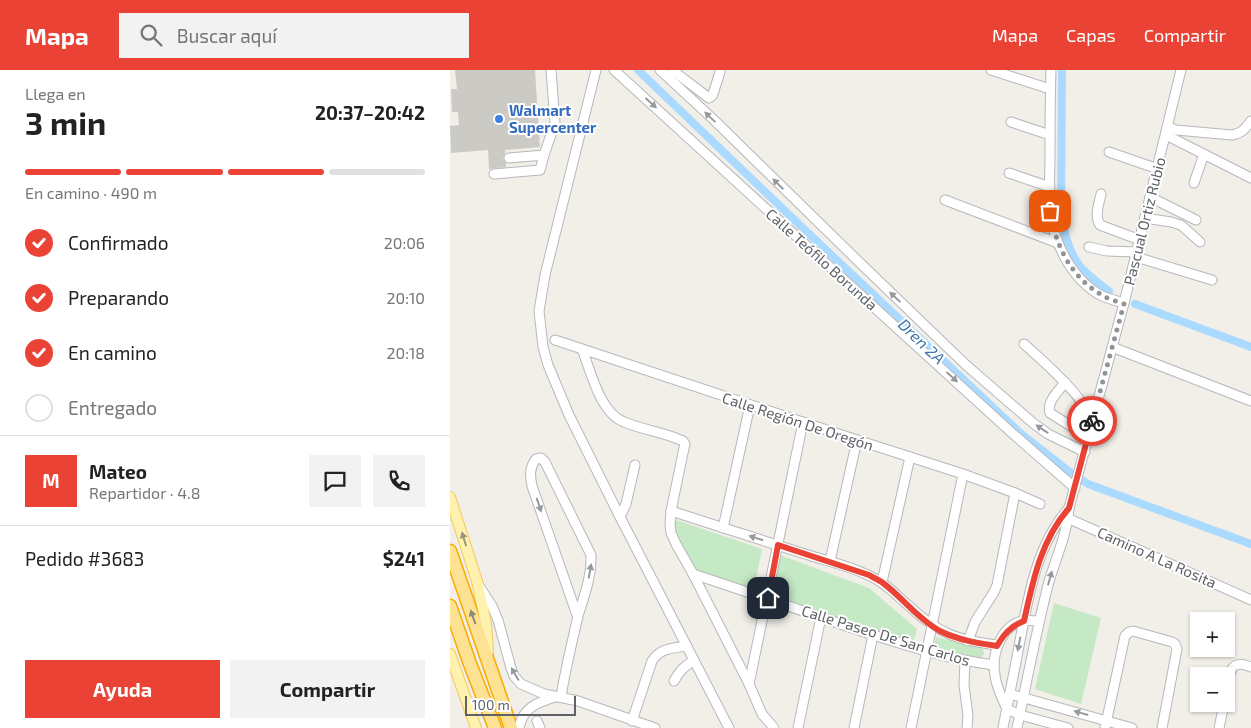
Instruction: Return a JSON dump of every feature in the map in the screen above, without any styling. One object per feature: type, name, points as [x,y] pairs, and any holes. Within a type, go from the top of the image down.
[{"type":"highway","points":[[450,551],[511,728]]},
{"type":"highway","points":[[450,606],[495,728]]},
{"type":"highway","points":[[450,636],[470,664]]},
{"type":"main road","points":[[450,497],[476,581],[486,624],[489,663]]},
{"type":"main road","points":[[450,654],[476,728]]},
{"type":"street","points":[[494,174],[540,170],[555,123],[551,70]]},
{"type":"street","points":[[596,70],[545,275],[540,317],[543,347],[555,384],[620,517],[729,728]]},
{"type":"street","name":"Calle Teófilo Borunda","points":[[614,70],[1012,433],[1076,484]]},
{"type":"street","points":[[667,71],[709,98],[713,94],[720,70]]},
{"type":"street","points":[[991,70],[1050,89]]},
{"type":"street","points":[[1050,70],[1050,204],[1054,232],[1068,262],[1082,280],[1089,287],[1104,296],[1124,304]]},
{"type":"street","name":"Pascual Ortiz Rubio","points":[[1067,514],[1124,304],[1181,70]]},
{"type":"street","name":"Calle Teófilo Borunda","points":[[667,71],[856,260],[966,365],[1033,423],[1084,456]]},
{"type":"street","points":[[1167,131],[1176,130],[1232,135],[1244,131],[1251,121]]},
{"type":"street","points":[[1011,122],[1050,135]]},
{"type":"street","points":[[1167,131],[1204,154],[1251,178]]},
{"type":"street","points":[[1109,152],[1158,169]]},
{"type":"street","points":[[1194,183],[1204,154]]},
{"type":"street","points":[[509,158],[544,155]]},
{"type":"street","points":[[1009,173],[1050,187]]},
{"type":"street","points":[[1101,194],[1096,215],[1100,225],[1140,240]]},
{"type":"street","points":[[1150,197],[1196,220]]},
{"type":"street","points":[[945,200],[1058,243]]},
{"type":"street","points":[[1145,218],[1181,225],[1200,242]]},
{"type":"street","points":[[1089,247],[1136,254],[1212,280]]},
{"type":"street","name":"Calle Región De Oregón","points":[[556,340],[963,474],[1040,504]]},
{"type":"street","points":[[1024,344],[1065,382],[1083,404],[1074,428]]},
{"type":"street","points":[[1112,347],[1251,401]]},
{"type":"street","points":[[582,349],[599,396],[612,415],[623,422],[683,441],[685,444],[671,511],[671,533],[749,684],[762,714],[774,728]]},
{"type":"street","points":[[1065,382],[1049,405],[1048,410],[1077,430],[1090,433]]},
{"type":"street","points":[[724,528],[750,405]]},
{"type":"street","points":[[749,684],[803,422]]},
{"type":"street","points":[[830,561],[856,440]]},
{"type":"street","points":[[882,582],[910,457]]},
{"type":"street","points":[[558,697],[591,570],[591,555],[545,462],[541,458],[536,459],[531,470],[532,486],[578,618]]},
{"type":"street","points":[[620,517],[626,504],[635,465]]},
{"type":"street","points":[[911,728],[963,474]]},
{"type":"street","points":[[968,641],[975,622],[997,585],[1015,493]]},
{"type":"street","name":"Calle Paseo De San Carlos","points":[[671,511],[869,575],[882,582],[932,626],[968,641],[997,646]]},
{"type":"street","points":[[1003,728],[1024,621],[1040,557],[1052,532],[1067,514]]},
{"type":"street","points":[[1017,728],[1039,621],[1051,573],[1064,534],[1067,514]]},
{"type":"street","name":"Camino A La Rosita","points":[[1067,514],[1251,600]]},
{"type":"street","name":"Calle Paseo De San Carlos","points":[[693,574],[873,635],[965,661],[994,665]]},
{"type":"street","points":[[476,581],[492,606],[498,620],[511,668],[514,676],[521,684],[558,697],[578,701],[655,728]]},
{"type":"street","points":[[798,728],[821,617]]},
{"type":"street","points":[[1039,621],[1024,621],[1016,624],[1004,635],[997,646],[994,665],[996,684],[1007,708],[1020,715],[1068,728]]},
{"type":"street","points":[[1106,724],[1126,636],[1129,632],[1136,631],[1172,642],[1177,649],[1162,728]]},
{"type":"street","points":[[854,728],[873,635]]},
{"type":"street","points":[[632,721],[652,661],[656,655],[662,650],[686,646]]},
{"type":"street","points":[[674,681],[683,667],[694,660]]},
{"type":"street","points":[[965,661],[964,685],[968,716],[967,728]]},
{"type":"street","points":[[1232,667],[1239,664],[1251,667]]},
{"type":"street","points":[[1010,694],[1061,708],[1106,724],[1132,728]]},
{"type":"street","points":[[519,728],[524,714],[529,709],[558,697]]},
{"type":"street","points":[[1056,725],[1061,708]]},
{"type":"street","points":[[1219,728],[1222,712]]},
{"type":"green space","points":[[670,518],[762,549],[754,589],[688,568]]},
{"type":"green space","points":[[772,552],[869,588],[917,629],[913,643],[765,593]]},
{"type":"green space","points":[[1054,603],[1101,618],[1081,704],[1035,689]]},
{"type":"green space","points":[[936,637],[983,649],[984,654],[981,658],[934,648]]},
{"type":"building","name":"Walmart Supercenter","points":[[455,70],[535,70],[540,147],[505,150],[503,159],[506,167],[489,169],[488,150],[451,153],[450,126],[459,125],[458,112],[452,112],[451,89],[457,89]]},
{"type":"waterway","name":"Dren 2A","points":[[638,70],[1020,433],[1067,470],[1088,484],[1251,544]]},
{"type":"waterway","points":[[1062,70],[1061,211],[1065,232],[1069,246],[1079,265],[1089,276],[1109,291]]},
{"type":"waterway","points":[[1135,304],[1251,347]]},
{"type":"way so far","points":[[1050,211],[1058,243],[1068,262],[1082,280],[1089,287],[1104,296],[1124,304],[1092,421]]},
{"type":"place","name":"Walmart Supercenter","points":[[499,119]]},
{"type":"route","points":[[768,598],[778,545],[869,575],[882,582],[940,631],[968,641],[997,646],[1009,629],[1024,621],[1040,557],[1052,532],[1069,508],[1092,421]]}]
